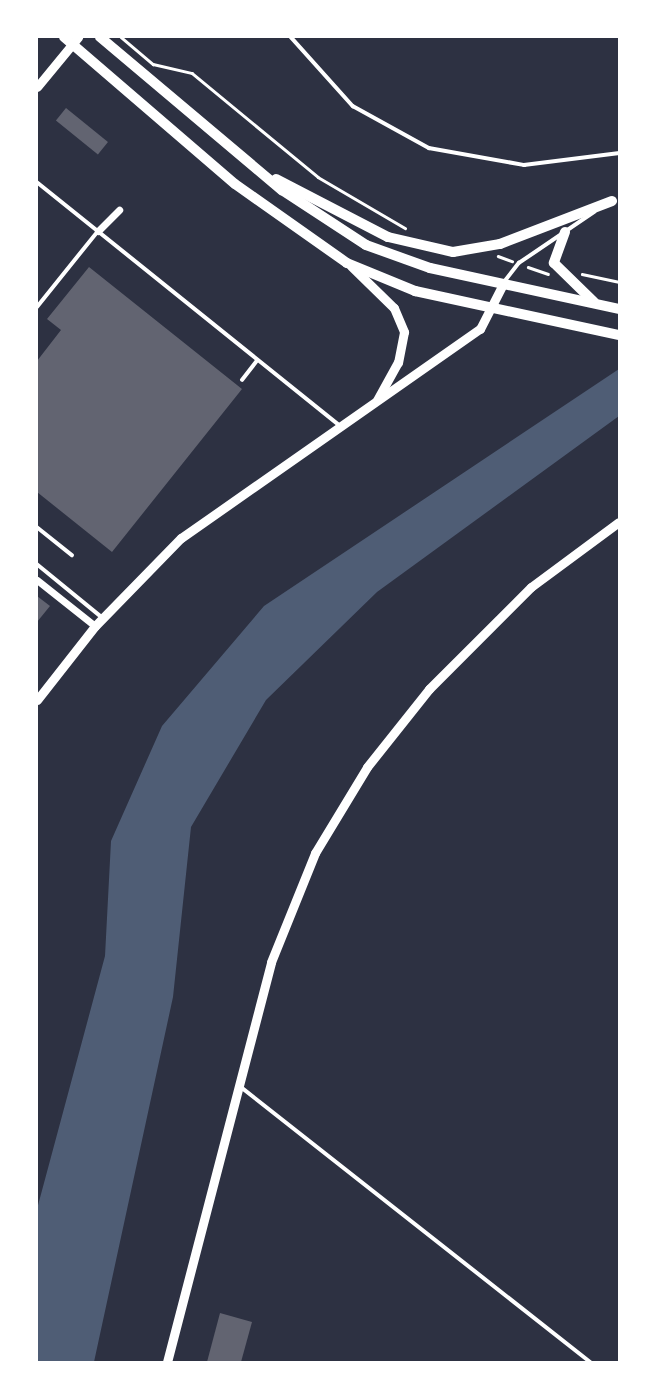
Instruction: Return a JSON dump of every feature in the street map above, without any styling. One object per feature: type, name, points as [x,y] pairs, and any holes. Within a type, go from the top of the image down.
[{"type":"main road","points":[[100,37],[253,167],[366,244],[502,286],[619,309]]},
{"type":"main road","points":[[72,39],[235,184],[347,263],[405,288],[619,335]]},
{"type":"main road","points":[[253,167],[388,237],[440,251],[480,250],[616,198]]},
{"type":"main road","points":[[565,232],[554,256],[558,271],[603,306]]},
{"type":"street","points":[[37,87],[72,39]]},
{"type":"street","points":[[98,231],[119,210]]},
{"type":"street","points":[[347,263],[394,308],[404,332],[398,362],[376,403]]},
{"type":"street","points":[[37,700],[95,626],[197,525],[480,329],[494,309],[502,286]]},
{"type":"street","points":[[167,1362],[289,910],[366,767],[491,623],[619,522]]},
{"type":"street","points":[[37,580],[95,626]]},
{"type":"lane","points":[[291,37],[353,106],[429,148],[524,165],[619,153]]},
{"type":"lane","points":[[37,182],[341,426]]},
{"type":"lane","points":[[502,286],[519,263],[616,198]]},
{"type":"lane","points":[[37,307],[98,231]]},
{"type":"lane","points":[[242,380],[257,361]]},
{"type":"lane","points":[[37,527],[72,555]]},
{"type":"lane","points":[[37,564],[103,618]]},
{"type":"lane","points":[[240,1086],[591,1362]]},
{"type":"path","points":[[121,37],[153,64],[198,78],[340,192],[416,232]]},
{"type":"path","points":[[480,250],[551,275],[568,264],[619,282]]},
{"type":"water","points":[[619,369],[619,416],[377,592],[266,700],[191,827],[173,997],[94,1362],[37,1362],[37,1209],[105,956],[111,841],[162,726],[264,606]]},
{"type":"building","points":[[66,108],[108,142],[98,154],[56,120]]},
{"type":"building","points":[[89,267],[242,389],[112,552],[37,492],[37,361],[61,330],[47,319]]},
{"type":"building","points":[[37,596],[50,606],[37,622]]},
{"type":"building","points":[[220,1313],[252,1322],[241,1362],[207,1362]]}]
